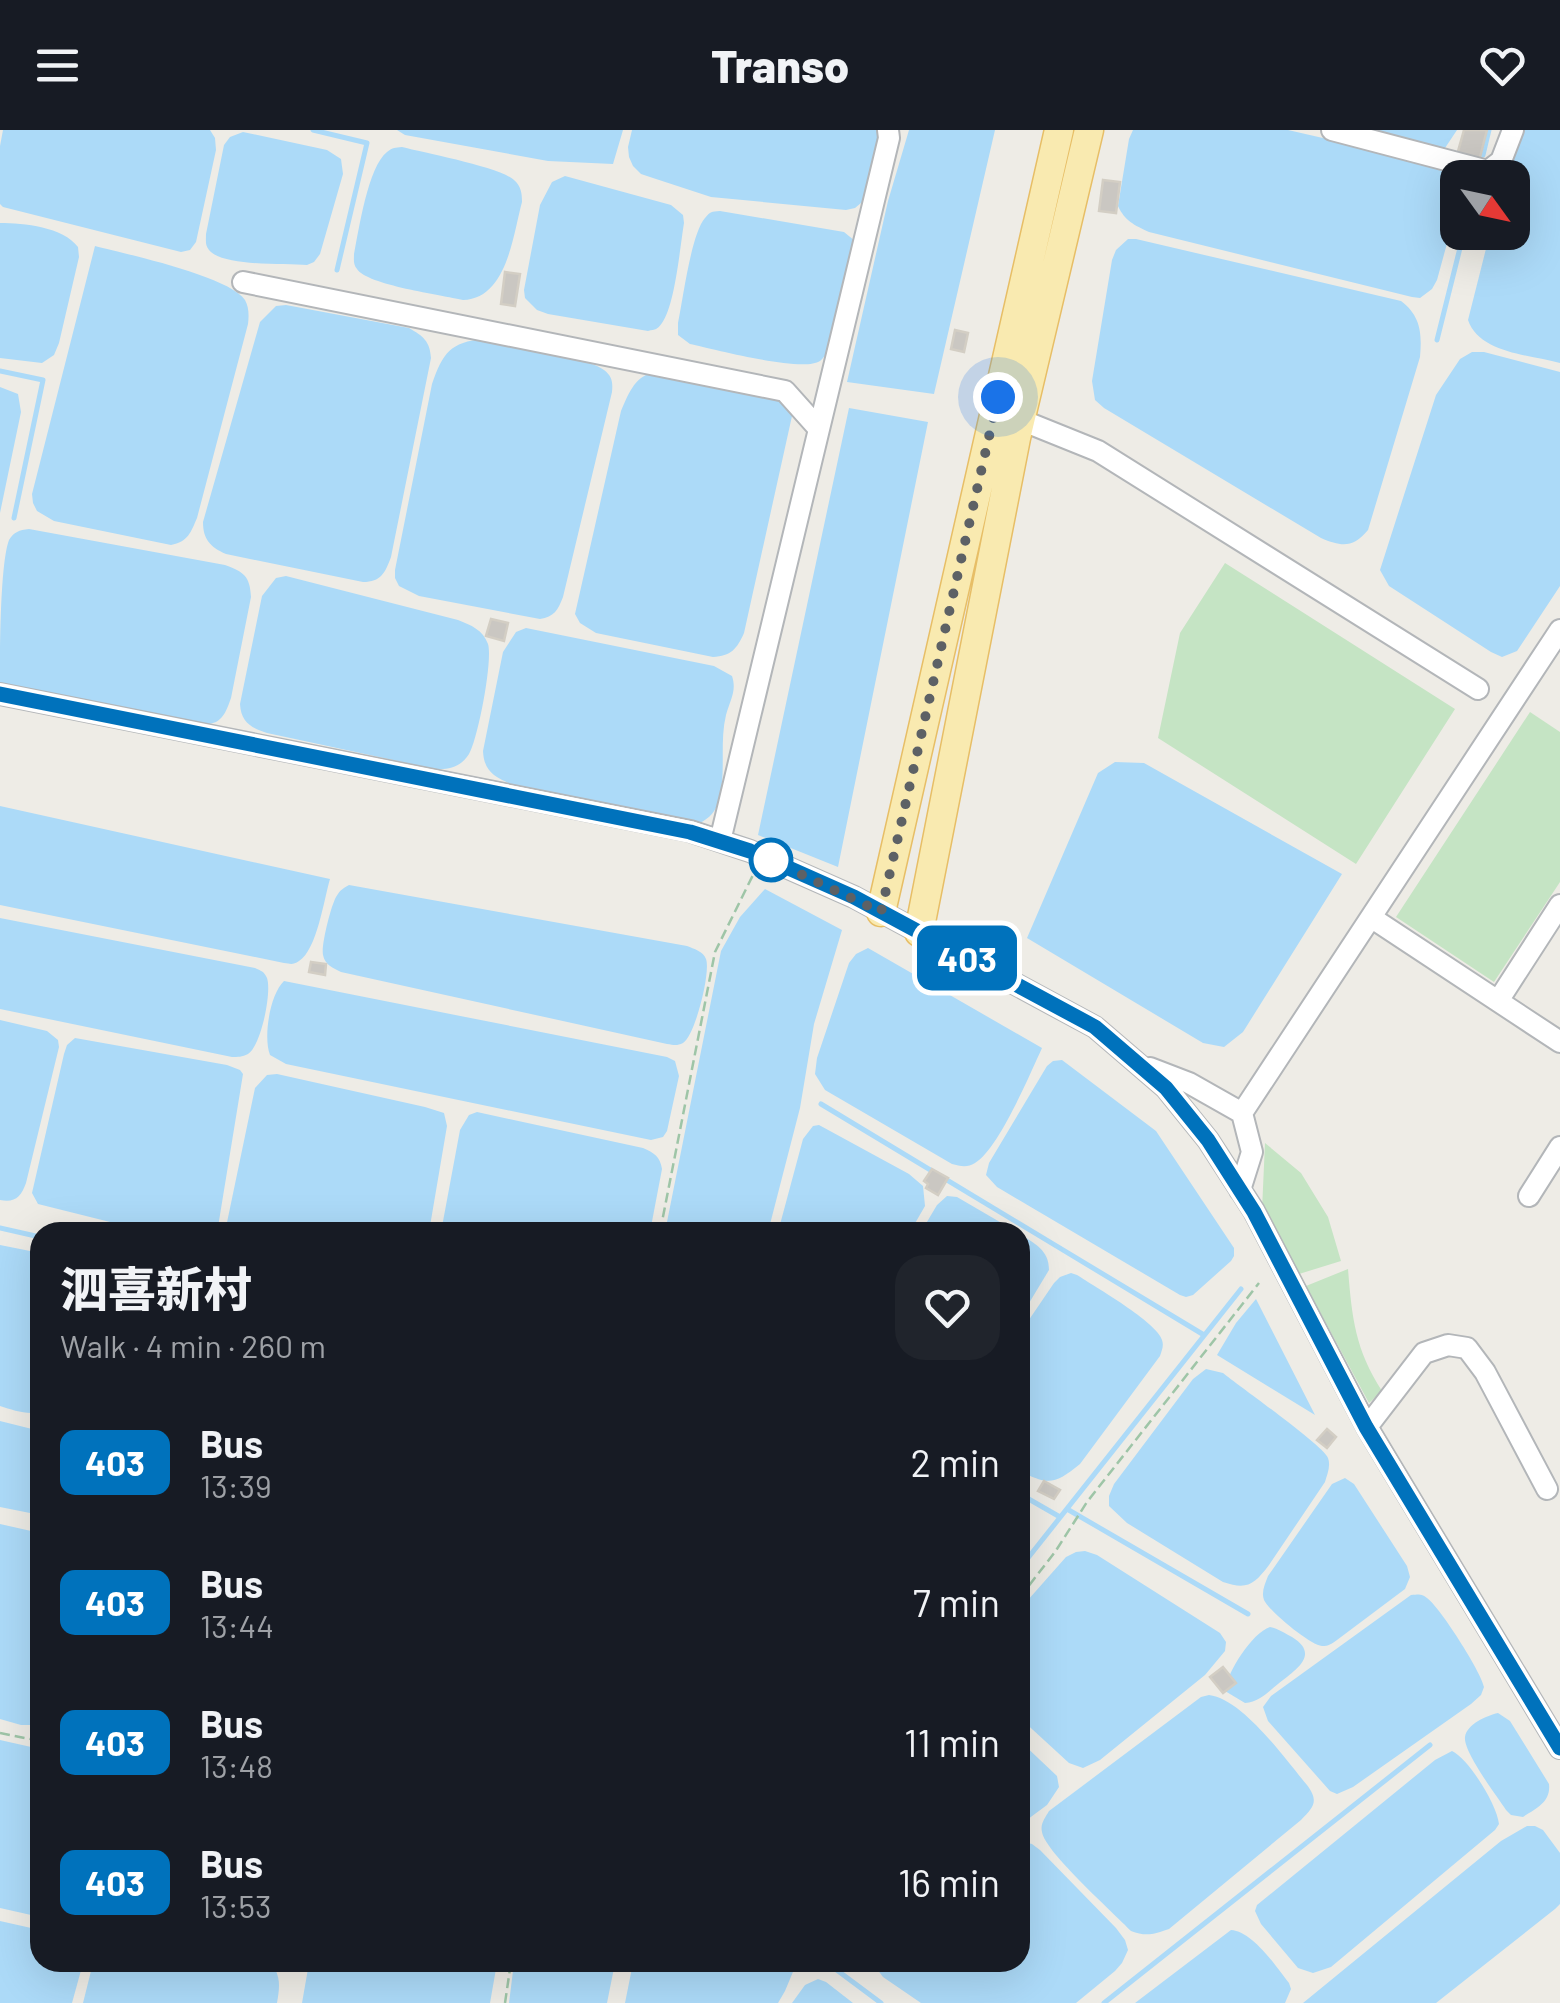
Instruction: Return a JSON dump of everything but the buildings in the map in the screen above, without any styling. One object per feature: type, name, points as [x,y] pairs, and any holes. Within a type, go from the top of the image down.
[{"type":"main road","points":[[881,912],[1058,130]]},
{"type":"main road","points":[[919,932],[1020,420],[1088,130]]},
{"type":"street","points":[[720,841],[888,130]]},
{"type":"street","points":[[1332,130],[1488,171],[1500,161],[1513,130]]},
{"type":"street","points":[[242,282],[785,392],[819,429]]},
{"type":"street","points":[[1020,420],[1098,450],[1478,689]]},
{"type":"street","points":[[1242,1113],[1560,630]]},
{"type":"street","points":[[0,694],[720,841],[762,856],[881,912],[1095,1027],[1166,1088],[1208,1140],[1240,1190],[1366,1427],[1560,1748]]},
{"type":"street","points":[[1498,1001],[1560,905]]},
{"type":"street","points":[[1372,918],[1560,1042]]},
{"type":"street","points":[[1137,1063],[1189,1083],[1242,1113],[1252,1152],[1240,1190]]},
{"type":"street","points":[[1529,1196],[1560,1147]]},
{"type":"street","points":[[1366,1427],[1424,1353],[1448,1344],[1466,1348],[1485,1372],[1547,1489]]},
{"type":"path","points":[[662,1222],[715,952],[762,856]]},
{"type":"path","points":[[1030,1584],[1087,1502],[1259,1283]]},
{"type":"path","points":[[0,1732],[30,1739]]},
{"type":"path","points":[[506,2003],[510,1972]]},
{"type":"green space","points":[[1225,563],[1455,709],[1356,864],[1158,738],[1180,633]]},
{"type":"green space","points":[[1530,712],[1560,732],[1560,882],[1494,982],[1396,917]]},
{"type":"green space","points":[[1265,1143],[1301,1173],[1328,1217],[1341,1261],[1299,1274],[1262,1210]]},
{"type":"green space","points":[[1348,1269],[1356,1333],[1382,1391],[1369,1403],[1306,1286]]},
{"type":"water","points":[[3,130],[210,130],[216,150],[196,242],[190,250],[181,252],[3,207]]},
{"type":"water","points":[[397,130],[623,130],[613,164],[548,161],[405,135]]},
{"type":"water","points":[[632,130],[890,130],[867,198],[846,210],[711,197],[641,174],[629,157]]},
{"type":"water","points":[[909,130],[995,130],[934,394],[847,382],[888,201]]},
{"type":"water","points":[[1133,130],[1288,130],[1440,166],[1440,250],[1445,250],[1437,280],[1420,298],[1412,297],[1149,232],[1134,225],[1118,206]]},
{"type":"water","points":[[1348,130],[1457,130],[1445,148],[1438,150]]},
{"type":"water","points":[[1520,130],[1560,130],[1560,363],[1494,346],[1474,331],[1468,320],[1486,250],[1530,250],[1530,160],[1511,160]]},
{"type":"water","points":[[243,132],[327,150],[341,159],[343,174],[320,254],[314,262],[240,262],[216,255],[208,248],[206,234],[224,145],[230,137]]},
{"type":"water","points":[[402,147],[494,170],[520,187],[522,202],[506,263],[490,289],[478,297],[463,300],[406,289],[375,280],[356,267],[354,254],[375,171],[387,152]]},
{"type":"water","points":[[565,176],[671,205],[683,215],[674,290],[667,315],[657,328],[648,331],[548,314],[525,298],[540,205],[552,182]]},
{"type":"water","points":[[711,212],[844,232],[855,241],[831,348],[820,361],[795,364],[757,359],[690,344],[678,335],[685,284],[700,226]]},
{"type":"water","points":[[0,223],[53,231],[78,247],[59,343],[54,355],[42,363],[0,358]]},
{"type":"water","points":[[1128,239],[1401,301],[1413,313],[1420,333],[1420,357],[1368,530],[1357,540],[1341,544],[1321,538],[1095,400],[1092,381],[1112,260]]},
{"type":"water","points":[[95,246],[199,274],[235,291],[247,306],[248,324],[197,518],[188,536],[177,544],[54,521],[37,511],[33,503],[32,494]]},
{"type":"water","points":[[276,306],[409,328],[429,347],[431,358],[391,557],[384,572],[374,580],[363,582],[226,554],[212,545],[204,533],[203,522],[260,322]]},
{"type":"water","points":[[484,339],[595,365],[612,382],[563,597],[555,612],[545,618],[419,596],[399,586],[395,578],[432,384],[449,351],[463,343]]},
{"type":"water","points":[[1472,352],[1560,372],[1560,586],[1517,651],[1502,657],[1389,586],[1380,570],[1436,395],[1460,359]]},
{"type":"water","points":[[651,373],[771,392],[794,407],[744,633],[736,647],[724,655],[713,657],[596,633],[580,623],[575,614],[621,411],[636,383]]},
{"type":"water","points":[[0,387],[18,394],[21,412],[0,513]]},
{"type":"water","points":[[849,408],[928,422],[838,867],[758,835]]},
{"type":"water","points":[[29,529],[225,565],[245,576],[251,597],[231,698],[222,717],[204,724],[0,685],[6,552],[13,535]]},
{"type":"water","points":[[286,576],[458,620],[480,632],[488,644],[487,682],[473,746],[462,762],[435,769],[267,733],[248,723],[240,704],[262,596],[276,578]]},
{"type":"water","points":[[526,628],[714,666],[732,676],[733,691],[724,726],[721,792],[709,817],[696,825],[513,785],[492,773],[483,751],[503,652],[516,632]]},
{"type":"water","points":[[1115,762],[1144,763],[1342,874],[1243,1032],[1224,1047],[1203,1043],[1027,938],[1098,773]]},
{"type":"water","points":[[0,806],[330,879],[311,946],[299,961],[288,964],[0,905]]},
{"type":"water","points":[[349,885],[695,949],[705,956],[707,966],[692,1029],[683,1043],[667,1044],[341,972],[327,964],[323,950],[334,902]]},
{"type":"water","points":[[765,889],[842,930],[814,1024],[800,1108],[771,1222],[667,1222],[721,951],[740,917]]},
{"type":"water","points":[[0,918],[255,968],[267,978],[268,995],[257,1041],[248,1054],[232,1057],[0,1009]]},
{"type":"water","points":[[868,948],[1042,1048],[1003,1128],[972,1165],[952,1164],[825,1090],[815,1074],[849,963]]},
{"type":"water","points":[[284,981],[667,1057],[675,1061],[679,1076],[667,1131],[663,1137],[651,1140],[286,1064],[270,1055],[267,1038],[272,1005]]},
{"type":"water","points":[[0,1020],[47,1031],[58,1040],[59,1047],[26,1183],[20,1195],[10,1201],[0,1200]]},
{"type":"water","points":[[75,1038],[240,1070],[243,1074],[219,1222],[110,1222],[38,1204],[32,1193],[67,1045]]},
{"type":"water","points":[[1062,1060],[1156,1131],[1234,1248],[1231,1261],[1193,1295],[1180,1295],[997,1187],[986,1175],[989,1163],[1047,1066]]},
{"type":"water","points":[[277,1074],[444,1113],[447,1126],[431,1222],[227,1222],[255,1088],[267,1075]]},
{"type":"water","points":[[477,1112],[653,1153],[662,1169],[652,1222],[443,1222],[460,1130],[469,1115]]},
{"type":"water","points":[[819,1125],[909,1174],[923,1186],[925,1206],[916,1222],[781,1222],[803,1139],[813,1126]]},
{"type":"water","points":[[947,1196],[957,1197],[1000,1222],[927,1222]]},
{"type":"water","points":[[1030,1241],[1044,1252],[1049,1270],[1030,1301]]},
{"type":"water","points":[[0,1245],[30,1251],[30,1412],[0,1406]]},
{"type":"water","points":[[1071,1273],[1097,1287],[1138,1315],[1158,1333],[1163,1346],[1160,1356],[1080,1464],[1058,1479],[1045,1481],[1030,1475],[1030,1318],[1060,1277]]},
{"type":"water","points":[[1256,1299],[1315,1415],[1217,1355]]},
{"type":"water","points":[[1206,1369],[1223,1373],[1312,1441],[1329,1461],[1325,1482],[1269,1565],[1254,1581],[1238,1586],[1223,1582],[1127,1523],[1109,1506],[1114,1484],[1193,1379]]},
{"type":"water","points":[[0,1421],[30,1428],[30,1513],[0,1507]]},
{"type":"water","points":[[1345,1478],[1354,1484],[1407,1566],[1410,1577],[1405,1589],[1337,1640],[1322,1646],[1281,1619],[1267,1605],[1263,1591],[1268,1576],[1332,1484]]},
{"type":"water","points":[[0,1524],[30,1531],[30,1725],[0,1719]]},
{"type":"water","points":[[1076,1552],[1097,1555],[1220,1633],[1226,1642],[1225,1651],[1205,1675],[1100,1760],[1083,1768],[1069,1763],[1030,1727],[1030,1598],[1066,1557]]},
{"type":"water","points":[[1411,1595],[1425,1596],[1441,1613],[1484,1687],[1471,1704],[1353,1787],[1337,1794],[1330,1791],[1268,1721],[1263,1707],[1271,1696]]},
{"type":"water","points":[[1270,1627],[1292,1637],[1305,1656],[1298,1668],[1267,1693],[1245,1703],[1225,1691],[1227,1683],[1248,1645]]},
{"type":"water","points":[[1209,1695],[1236,1707],[1249,1718],[1307,1785],[1313,1804],[1301,1820],[1169,1929],[1136,1933],[1055,1853],[1046,1841],[1042,1824],[1049,1811],[1201,1697]]},
{"type":"water","points":[[1498,1713],[1510,1721],[1549,1784],[1545,1800],[1523,1817],[1506,1810],[1466,1744],[1466,1732],[1473,1724]]},
{"type":"water","points":[[0,1740],[30,1747],[30,1915],[0,1908]]},
{"type":"water","points":[[1030,1750],[1057,1776],[1059,1787],[1047,1805],[1030,1818]]},
{"type":"water","points":[[1452,1751],[1466,1763],[1488,1795],[1499,1824],[1495,1830],[1331,1967],[1313,1973],[1298,1968],[1261,1924],[1255,1911],[1257,1905],[1435,1760]]},
{"type":"water","points":[[1527,1826],[1543,1830],[1560,1853],[1560,1904],[1555,1909],[1436,2003],[1303,2003],[1501,1841]]},
{"type":"water","points":[[1030,1844],[1116,1928],[1128,1950],[1115,1971],[1076,2003],[921,2003],[879,1972],[1030,1972]]},
{"type":"water","points":[[0,1921],[30,1928],[30,1972],[81,1972],[72,2003],[0,2003]]},
{"type":"water","points":[[1231,1930],[1255,1943],[1289,1983],[1291,1989],[1285,2003],[1135,2003]]},
{"type":"water","points":[[91,1972],[276,1972],[279,1982],[277,2003],[83,2003]]},
{"type":"water","points":[[307,1972],[495,1972],[490,2003],[302,2003]]},
{"type":"water","points":[[513,1972],[613,1972],[607,2003],[509,2003]]},
{"type":"water","points":[[631,1972],[793,1972],[778,2003],[625,2003]]},
{"type":"water","points":[[818,1979],[853,2003],[792,2003],[805,1985]]},
{"type":"waterway","points":[[313,130],[367,143],[337,270]]},
{"type":"waterway","points":[[1483,155],[1489,130]]},
{"type":"waterway","points":[[1437,340],[1460,250]]},
{"type":"waterway","points":[[0,371],[43,380],[14,518]]},
{"type":"waterway","points":[[821,1104],[1017,1222]]},
{"type":"waterway","points":[[0,1228],[30,1235]]},
{"type":"waterway","points":[[1030,1230],[1204,1335]]},
{"type":"waterway","points":[[1030,1555],[1241,1289]]},
{"type":"waterway","points":[[1030,1500],[1060,1517]]},
{"type":"waterway","points":[[1067,1509],[1248,1614]]},
{"type":"waterway","points":[[1104,2003],[1430,1745]]},
{"type":"waterway","points":[[839,1972],[881,2003]]},
{"type":"bus line","name":"403","points":[[0,694],[690,832],[750,851],[854,897],[1095,1027],[1166,1088],[1208,1140],[1254,1212],[1366,1427],[1560,1748]]},
{"type":"route","points":[[771,860],[762,856],[881,912],[998,397]]}]
